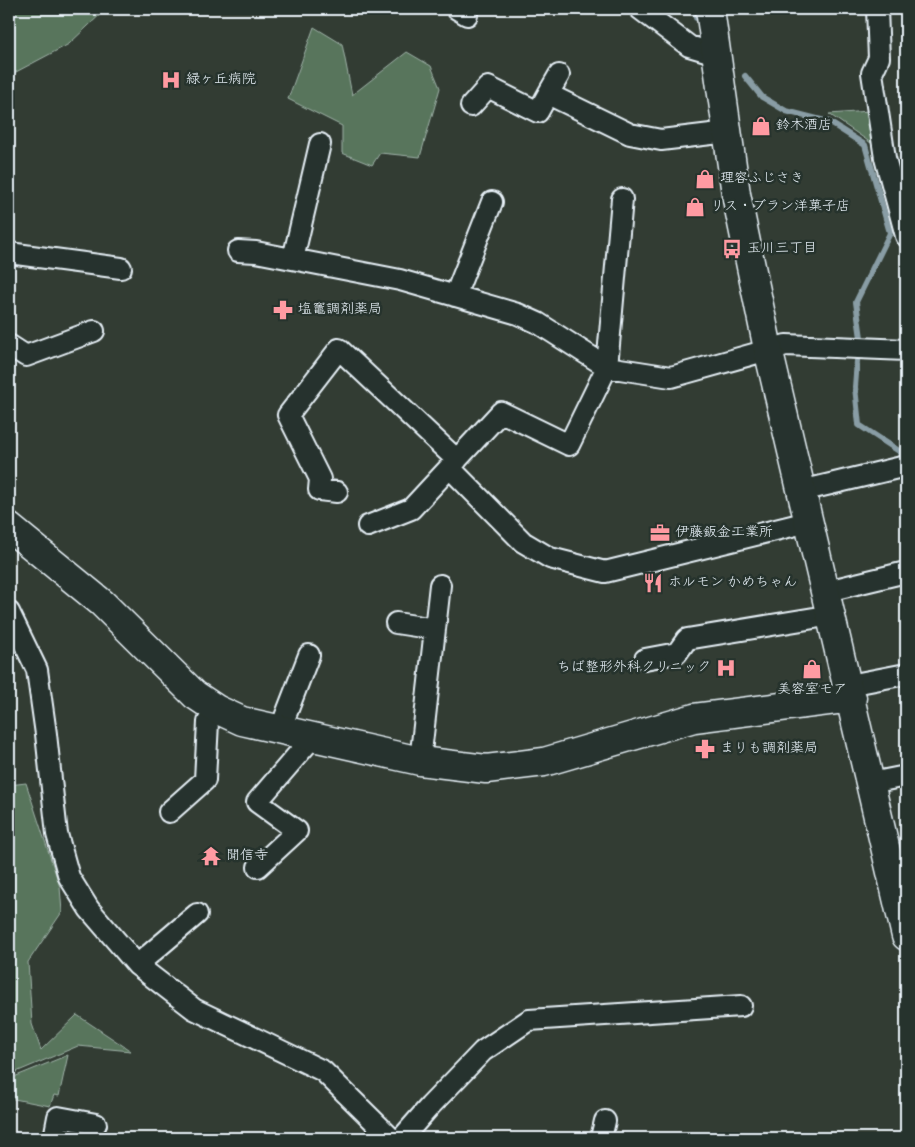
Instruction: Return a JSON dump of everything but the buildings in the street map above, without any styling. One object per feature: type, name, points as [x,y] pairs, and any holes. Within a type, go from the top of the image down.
[{"type":"street","points":[[640,9],[689,46],[716,54]]},
{"type":"street","points":[[710,9],[736,194],[768,349],[906,936]]},
{"type":"street","points":[[877,9],[880,58],[872,72],[885,158],[906,236]]},
{"type":"street","points":[[471,106],[488,87],[538,112],[559,75]]},
{"type":"street","points":[[548,94],[630,134],[661,140],[728,132]]},
{"type":"street","points":[[293,259],[320,144]]},
{"type":"street","points":[[368,526],[411,509],[501,412],[569,445],[607,367],[622,200]]},
{"type":"street","points":[[455,296],[492,202]]},
{"type":"street","points":[[238,251],[256,252],[400,280],[518,314],[538,323],[607,367],[671,377],[786,345],[906,350]]},
{"type":"street","points":[[9,253],[121,268]]},
{"type":"street","points":[[9,345],[26,356],[94,331]]},
{"type":"street","points":[[321,490],[320,479],[288,415],[339,349],[454,464],[523,542],[550,558],[605,572],[808,522]]},
{"type":"street","points":[[802,491],[906,466]]},
{"type":"street","points":[[9,528],[102,602],[195,694],[216,709],[242,721],[420,761],[486,769],[544,762],[694,718],[850,692],[906,674]]},
{"type":"street","points":[[645,659],[677,653],[687,638],[829,603],[906,572]]},
{"type":"street","points":[[420,761],[440,585]]},
{"type":"street","points":[[9,612],[37,670],[57,834],[69,877],[89,909],[137,965],[194,1009],[324,1071],[391,1138]]},
{"type":"street","points":[[396,623],[435,629]]},
{"type":"street","points":[[280,730],[309,655]]},
{"type":"street","points":[[169,812],[205,780],[208,722],[216,709]]},
{"type":"street","points":[[258,867],[297,830],[257,802],[312,738]]},
{"type":"street","points":[[871,783],[906,776]]},
{"type":"street","points":[[137,965],[197,914]]},
{"type":"street","points":[[402,1138],[483,1051],[529,1020],[742,1006]]},
{"type":"street","points":[[54,1138],[58,1117],[96,1124]]},
{"type":"green space","points":[[9,9],[106,9],[69,44],[14,73],[9,68]]},
{"type":"green space","points":[[314,27],[342,44],[352,95],[407,52],[431,66],[440,88],[420,157],[380,153],[372,165],[342,153],[342,126],[288,99]]},
{"type":"green space","points":[[869,111],[871,143],[829,114]]},
{"type":"green space","points":[[26,783],[60,887],[62,912],[28,962],[32,1024],[41,1050],[77,1015],[131,1051],[78,1046],[9,1075],[9,785]]},
{"type":"green space","points":[[68,1055],[59,1096],[54,1095],[50,1106],[9,1098],[9,1079]]},
{"type":"waterway","points":[[695,9],[696,18]]},
{"type":"waterway","points":[[745,76],[762,97],[786,111],[829,122],[865,145],[890,233],[856,302],[861,338]]},
{"type":"waterway","points":[[857,361],[855,387],[859,425],[902,453]]},
{"type":"place","name":"緑ヶ丘病院","points":[[171,80]]},
{"type":"place","name":"鈴木酒店","points":[[761,126]]},
{"type":"place","name":"理容ふじさき","points":[[705,179]]},
{"type":"place","name":"リス・ブラン洋菓子店","points":[[695,207]]},
{"type":"place","name":"玉川三丁目","points":[[732,249]]},
{"type":"place","name":"塩竈調剤薬局","points":[[283,310]]},
{"type":"place","name":"伊藤鈑金工業所","points":[[660,533]]},
{"type":"place","name":"ホルモン かめちゃん","points":[[653,583]]},
{"type":"place","name":"ちば整形外科クリニック","points":[[726,668]]},
{"type":"place","name":"美容室モア","points":[[812,669]]},
{"type":"place","name":"まりも調剤薬局","points":[[705,749]]},
{"type":"place","name":"聞信寺","points":[[211,856]]}]
